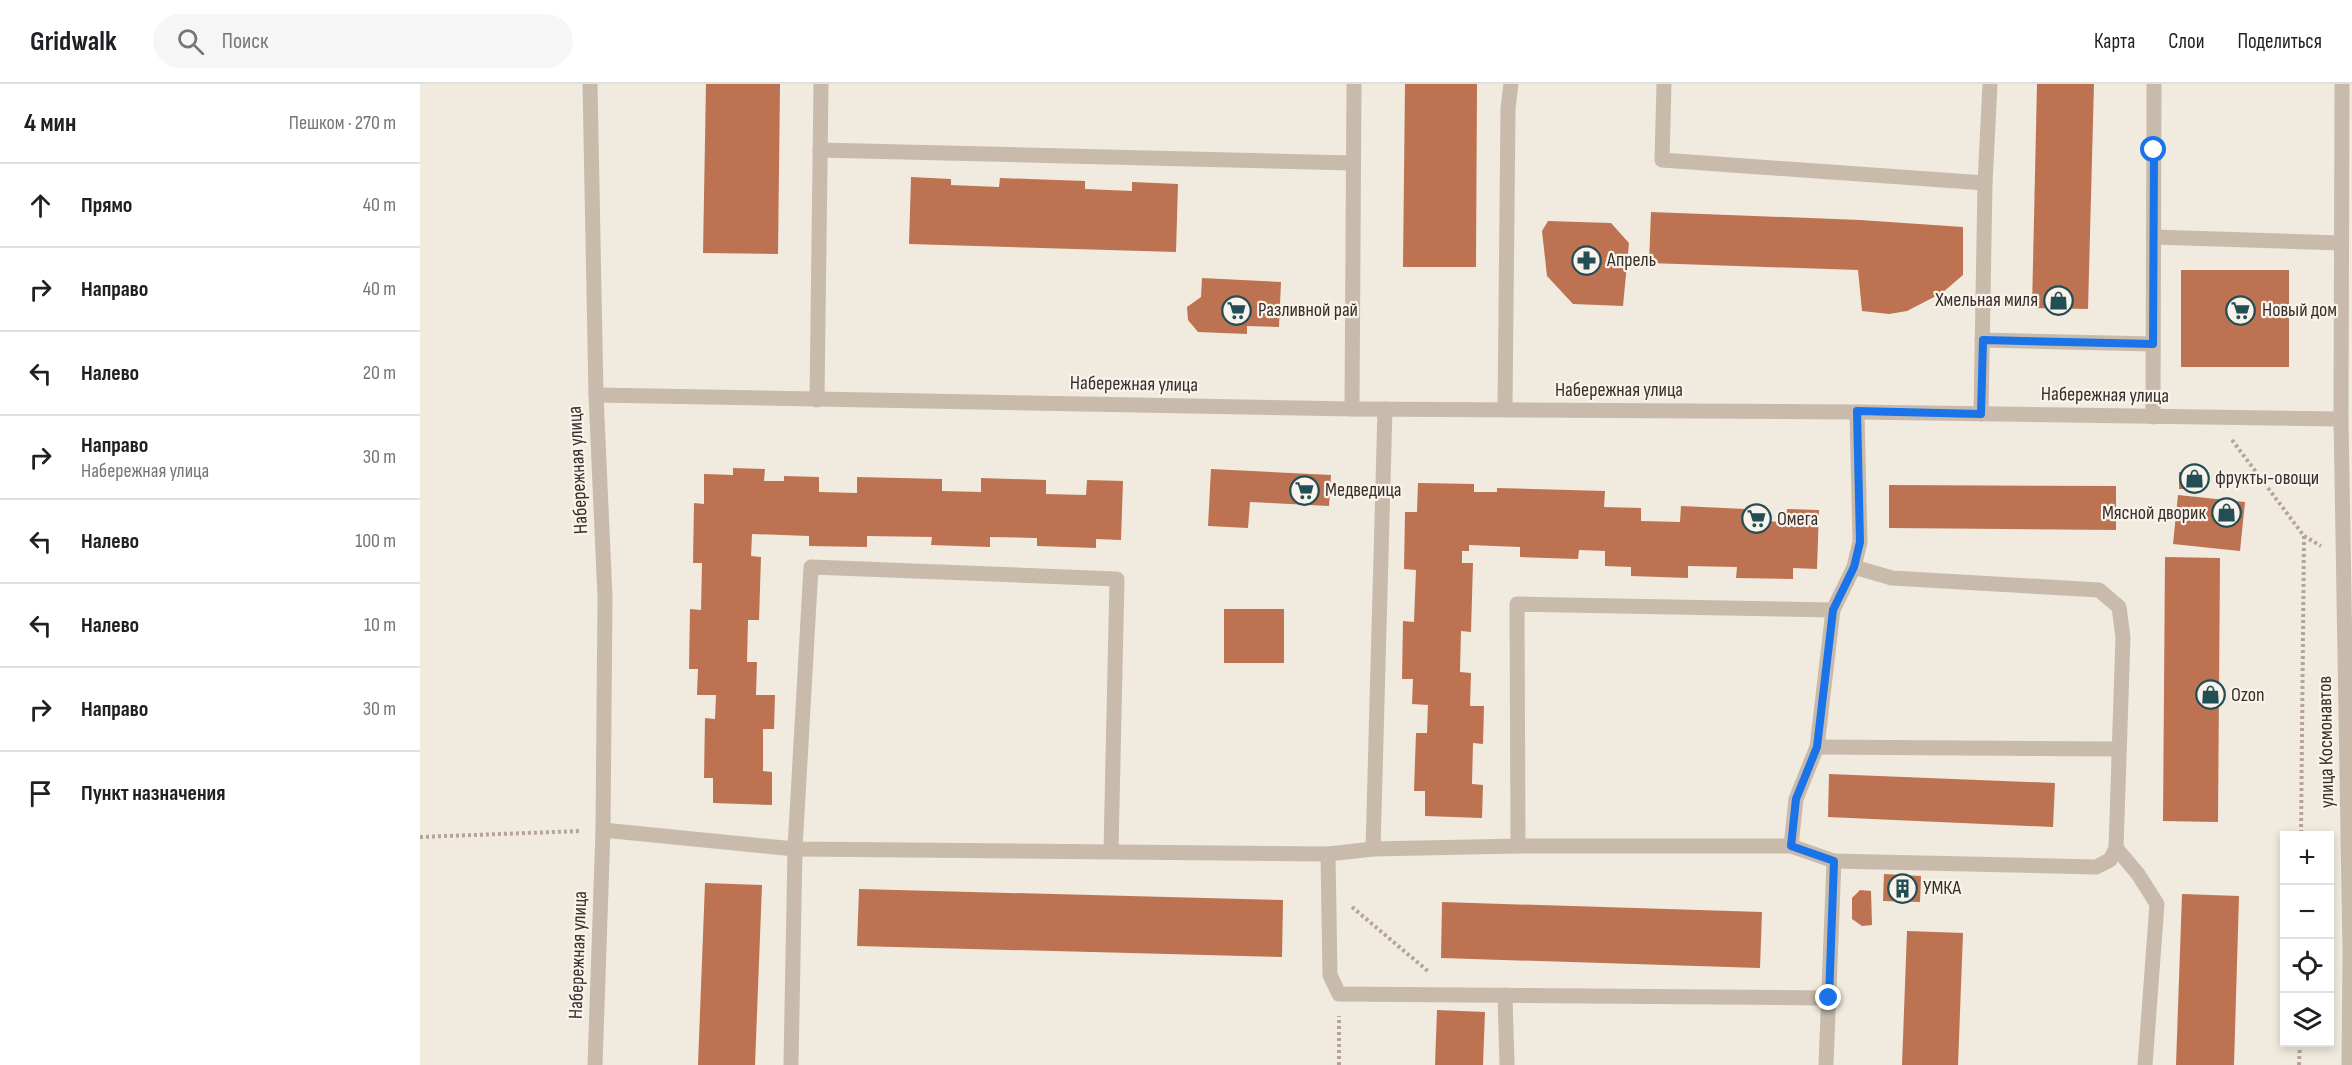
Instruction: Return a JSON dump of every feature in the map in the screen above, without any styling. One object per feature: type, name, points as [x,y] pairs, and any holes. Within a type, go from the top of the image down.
[{"type":"street","points":[[591,84],[596,395]]},
{"type":"street","points":[[817,400],[821,84]]},
{"type":"street","points":[[1352,409],[1354,84]]},
{"type":"street","points":[[1505,410],[1510,84]]},
{"type":"street","points":[[1664,84],[1662,160],[1985,183]]},
{"type":"street","points":[[1981,414],[1985,183],[1990,84]]},
{"type":"street","points":[[2153,417],[2154,84]]},
{"type":"street","name":"улица Космонавтов","points":[[2342,84],[2341,419],[2348,560],[2351,951],[2349,1065]]},
{"type":"street","points":[[820,150],[1353,163]]},
{"type":"street","points":[[2154,237],[2341,243]]},
{"type":"street","points":[[1983,340],[2153,344]]},
{"type":"street","name":"Набережная улица","points":[[595,1065],[603,830],[605,597],[596,395],[1352,409],[1857,411],[2341,419]]},
{"type":"street","points":[[1373,849],[1385,409]]},
{"type":"street","points":[[1791,846],[1796,799],[1817,747],[1833,610],[1854,567],[1860,542],[1857,411]]},
{"type":"street","points":[[791,1065],[795,849],[811,567],[1117,579],[1111,850]]},
{"type":"street","points":[[603,830],[795,849],[1111,850],[1328,854],[1373,849],[1518,846],[1791,846],[1834,861],[2096,867],[2110,860],[2116,848],[2120,749],[2123,637],[2119,607],[2099,590],[1892,578],[1854,567]]},
{"type":"street","points":[[1518,846],[1517,604],[1833,610]]},
{"type":"street","points":[[1817,747],[2120,749]]},
{"type":"street","points":[[2116,848],[2138,874],[2157,904],[2145,1065]]},
{"type":"street","points":[[1328,854],[1330,975],[1340,994],[1829,998]]},
{"type":"street","points":[[1826,1065],[1834,861]]},
{"type":"street","points":[[1505,995],[1507,1065]]},
{"type":"path","points":[[2215,418],[2304,536],[2301,831]]},
{"type":"path","points":[[420,837],[603,830]]},
{"type":"path","points":[[1328,888],[1458,995]]},
{"type":"path","points":[[1339,1065],[1340,994]]},
{"type":"path","points":[[2300,1047],[2300,1065]]},
{"type":"building","points":[[706,84],[780,84],[778,254],[703,253]]},
{"type":"building","points":[[1405,84],[1477,84],[1476,267],[1403,267]]},
{"type":"building","points":[[2037,84],[2094,84],[2088,309],[2032,308]]},
{"type":"building","points":[[911,177],[951,179],[951,185],[999,187],[1000,178],[1085,181],[1085,189],[1132,191],[1132,182],[1178,184],[1176,252],[909,244]]},
{"type":"building","points":[[1651,212],[1860,220],[1963,227],[1963,275],[1942,293],[1907,311],[1889,314],[1862,311],[1858,270],[1649,263]]},
{"type":"building","name":"Апрель","points":[[1548,221],[1611,223],[1629,243],[1623,306],[1573,304],[1547,276],[1542,231]]},
{"type":"building","points":[[2181,270],[2289,270],[2289,367],[2181,367]]},
{"type":"building","points":[[1202,278],[1281,282],[1279,327],[1247,326],[1247,334],[1198,332],[1188,320],[1187,307],[1201,297]]},
{"type":"building","points":[[733,468],[765,469],[764,481],[784,481],[784,476],[819,477],[819,492],[857,493],[857,477],[942,479],[942,491],[981,492],[981,478],[1046,480],[1046,494],[1086,495],[1087,480],[1123,481],[1121,540],[1096,539],[1096,548],[1037,546],[1037,538],[990,537],[990,547],[931,545],[932,537],[867,536],[867,547],[809,546],[809,536],[752,534],[751,556],[761,557],[759,620],[748,620],[747,662],[757,662],[756,695],[775,695],[774,729],[763,729],[763,771],[772,772],[772,805],[713,803],[713,778],[704,778],[705,718],[715,719],[716,695],[697,695],[698,669],[689,669],[690,609],[701,610],[702,563],[693,563],[694,503],[704,504],[704,474],[733,475]]},
{"type":"building","points":[[1211,469],[1331,475],[1329,506],[1250,502],[1248,528],[1208,526]]},
{"type":"building","points":[[2179,472],[2204,472],[2204,489],[2179,489]]},
{"type":"building","points":[[1418,483],[1474,484],[1474,492],[1497,492],[1497,488],[1605,491],[1604,507],[1641,508],[1641,521],[1680,522],[1681,506],[1746,509],[1746,521],[1786,522],[1787,509],[1819,510],[1817,569],[1793,568],[1793,579],[1736,578],[1737,567],[1688,566],[1688,578],[1631,576],[1631,567],[1605,566],[1605,551],[1579,550],[1578,559],[1520,557],[1520,547],[1469,545],[1469,551],[1462,551],[1462,563],[1473,563],[1471,632],[1461,631],[1460,672],[1471,673],[1470,706],[1484,706],[1483,744],[1473,743],[1472,784],[1483,785],[1482,818],[1425,816],[1425,791],[1414,791],[1416,733],[1427,733],[1428,705],[1412,704],[1413,679],[1402,679],[1403,621],[1414,622],[1416,570],[1404,569],[1405,512],[1417,512]]},
{"type":"building","points":[[1889,485],[2116,486],[2116,530],[1889,528]]},
{"type":"building","points":[[2178,495],[2245,502],[2240,551],[2173,544]]},
{"type":"building","points":[[2165,557],[2220,558],[2218,822],[2163,821]]},
{"type":"building","points":[[1224,609],[1284,609],[1284,663],[1224,663]]},
{"type":"building","points":[[1829,774],[2055,783],[2053,827],[1828,817]]},
{"type":"building","name":"УМКА","points":[[1884,874],[1921,876],[1920,902],[1883,901]]},
{"type":"building","points":[[705,883],[762,885],[755,1065],[698,1065]]},
{"type":"building","points":[[859,889],[1283,900],[1282,957],[857,946]]},
{"type":"building","points":[[1860,890],[1871,891],[1872,925],[1862,926],[1852,919],[1852,898]]},
{"type":"building","points":[[2182,894],[2239,896],[2234,1065],[2176,1065]]},
{"type":"building","points":[[1442,902],[1762,912],[1760,968],[1441,958]]},
{"type":"building","points":[[1907,931],[1963,933],[1958,1065],[1902,1065]]},
{"type":"building","points":[[1437,1010],[1485,1012],[1483,1065],[1435,1065]]},
{"type":"place","name":"Апрель","points":[[1586,260]]},
{"type":"place","name":"Хмельная миля","points":[[2059,300]]},
{"type":"place","name":"Разливной рай","points":[[1237,310]]},
{"type":"place","name":"Новый дом","points":[[2241,310]]},
{"type":"place","name":"фрукты-овощи","points":[[2194,478]]},
{"type":"place","name":"Медведица","points":[[1304,490]]},
{"type":"place","name":"Мясной дворик","points":[[2227,513]]},
{"type":"place","name":"Омега","points":[[1756,519]]},
{"type":"place","name":"Ozon","points":[[2210,695]]},
{"type":"place","name":"УМКА","points":[[1902,888]]},
{"type":"route","points":[[1829,998],[1834,861],[1791,846],[1796,799],[1817,747],[1833,610],[1854,567],[1860,542],[1857,411],[1981,414],[1983,340],[2153,344],[2154,150]]}]
